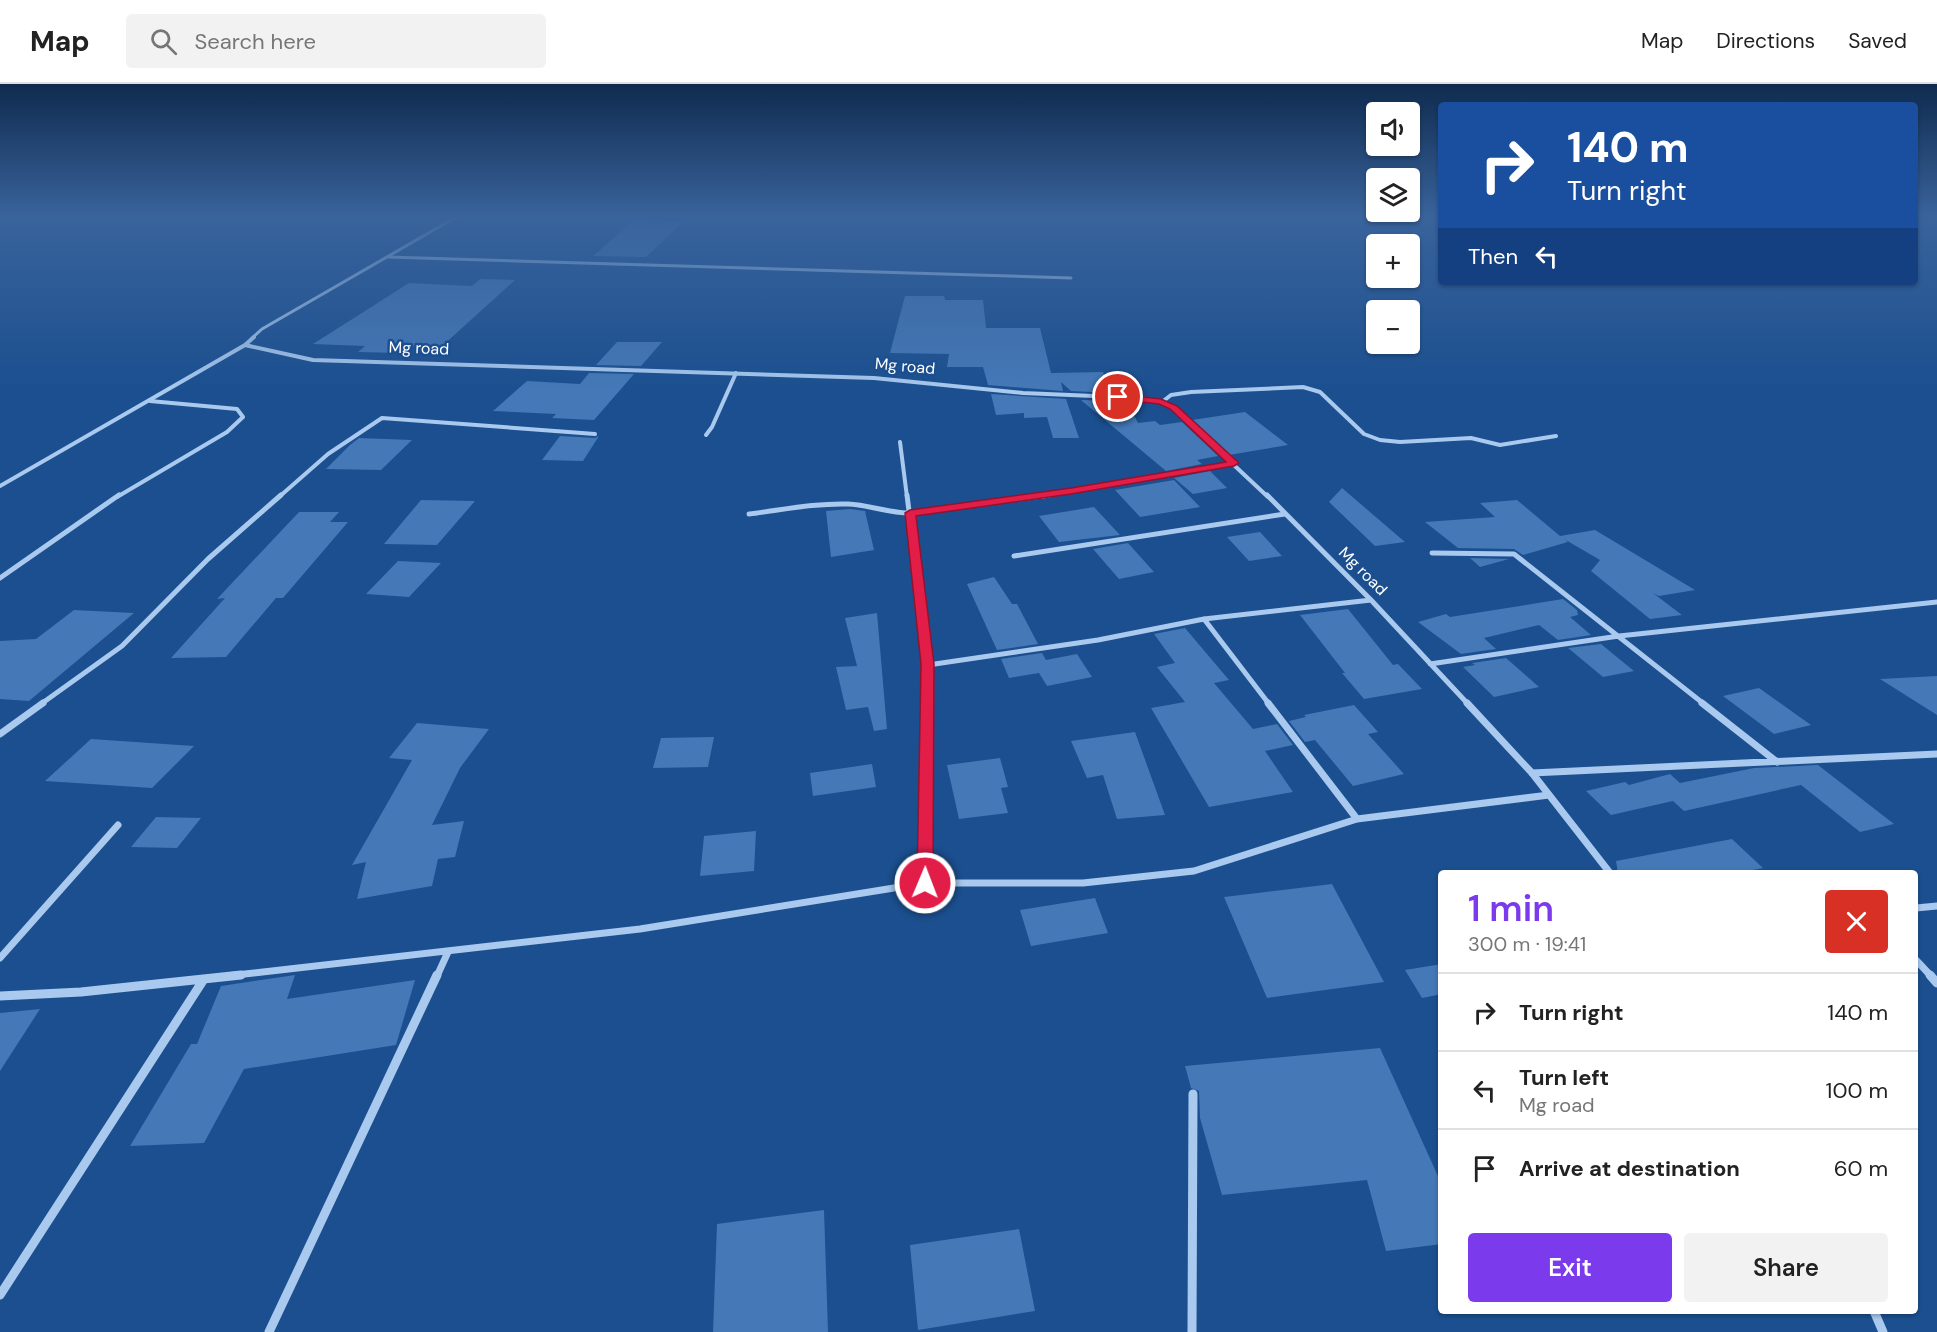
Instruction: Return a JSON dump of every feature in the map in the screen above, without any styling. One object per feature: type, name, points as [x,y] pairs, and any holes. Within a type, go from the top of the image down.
[{"type":"street","points":[[0,486],[245,345],[262,330],[357,274]]},
{"type":"street","points":[[949,274],[1071,278]]},
{"type":"street","name":"Mg road","points":[[245,345],[313,360],[874,378],[1023,393],[1141,398],[1161,402],[1173,408],[1234,463],[1371,600],[1532,773],[1608,870]]},
{"type":"street","points":[[706,435],[712,427],[736,373]]},
{"type":"street","points":[[1161,402],[1171,395],[1191,392],[1304,387],[1320,392],[1364,434],[1380,441],[1471,438],[1500,446],[1556,436]]},
{"type":"street","points":[[0,578],[134,484],[228,432],[243,417],[237,409],[150,401]]},
{"type":"street","points":[[0,734],[122,646],[208,559],[328,454],[382,418],[595,434]]},
{"type":"street","points":[[900,442],[928,664],[925,883]]},
{"type":"street","points":[[750,514],[809,507],[859,505],[880,511],[910,513],[1071,491],[1234,463]]},
{"type":"street","points":[[1014,556],[1285,514]]},
{"type":"street","points":[[1432,552],[1514,554],[1777,762]]},
{"type":"street","points":[[928,664],[1098,640],[1203,619],[1371,600]]},
{"type":"street","points":[[1430,664],[1619,636],[1937,602]]},
{"type":"street","points":[[1203,619],[1357,819]]},
{"type":"street","points":[[1532,773],[1937,754]]},
{"type":"street","points":[[0,996],[81,992],[640,929],[925,883],[1083,883],[1194,871],[1357,819],[1549,795]]},
{"type":"street","points":[[0,958],[118,825]]},
{"type":"street","points":[[1918,908],[1937,906]]},
{"type":"street","points":[[269,1332],[448,952]]},
{"type":"street","points":[[1918,962],[1937,983]]},
{"type":"street","points":[[0,1294],[204,979]]},
{"type":"street","points":[[1192,1095],[1192,1332]]},
{"type":"street","points":[[1875,1314],[1883,1332]]},
{"type":"building","points":[[480,279],[515,280],[441,347],[408,346],[400,353],[358,352],[365,346],[313,344],[409,283],[472,286]]},
{"type":"building","points":[[905,296],[944,296],[945,300],[983,300],[986,328],[1040,328],[1051,373],[1103,372],[1111,393],[1071,391],[1061,382],[1063,391],[988,385],[983,367],[947,367],[949,354],[890,353]]},
{"type":"building","points":[[617,342],[662,342],[641,366],[596,365]]},
{"type":"building","points":[[589,373],[634,374],[594,420],[552,418],[556,414],[493,411],[527,381],[580,384]]},
{"type":"building","points":[[991,394],[1066,399],[1079,438],[1053,438],[1047,417],[1024,418],[1024,413],[996,415]]},
{"type":"building","points":[[1081,400],[1114,401],[1116,407],[1129,406],[1138,423],[1155,421],[1160,425],[1182,422],[1218,456],[1197,460],[1202,464],[1166,471]]},
{"type":"building","points":[[1245,412],[1288,445],[1229,455],[1192,420]]},
{"type":"building","points":[[560,436],[595,438],[599,436],[583,461],[542,460]]},
{"type":"building","points":[[359,438],[412,440],[381,470],[326,469]]},
{"type":"building","points":[[1210,471],[1227,488],[1193,494],[1174,478]]},
{"type":"building","points":[[1174,480],[1200,507],[1140,517],[1115,490]]},
{"type":"building","points":[[1342,488],[1405,542],[1375,546],[1329,502]]},
{"type":"building","points":[[421,500],[475,501],[437,545],[384,544]]},
{"type":"building","points":[[1517,500],[1560,536],[1595,530],[1695,590],[1659,596],[1653,593],[1682,615],[1650,619],[1591,571],[1600,560],[1564,539],[1568,542],[1523,555],[1514,549],[1458,548],[1425,522],[1495,517],[1480,503]]},
{"type":"building","points":[[1094,507],[1120,535],[1059,542],[1039,516]]},
{"type":"building","points":[[850,509],[865,511],[874,550],[831,557],[826,511]]},
{"type":"building","points":[[299,512],[339,512],[330,522],[348,522],[283,598],[276,598],[226,657],[171,658],[225,598],[217,599]]},
{"type":"building","points":[[1260,532],[1282,556],[1249,561],[1227,537]]},
{"type":"building","points":[[1128,543],[1154,572],[1119,579],[1093,549]]},
{"type":"building","points":[[1470,558],[1509,559],[1480,567]]},
{"type":"building","points":[[398,561],[441,563],[409,597],[366,594]]},
{"type":"building","points":[[994,577],[1012,604],[1017,604],[1038,644],[997,650],[967,584]]},
{"type":"building","points":[[1563,599],[1577,610],[1578,615],[1570,617],[1591,635],[1558,640],[1539,625],[1484,638],[1496,649],[1461,654],[1418,622],[1446,614],[1450,617]]},
{"type":"building","points":[[1348,609],[1393,665],[1398,664],[1422,689],[1364,699],[1300,615]]},
{"type":"building","points":[[74,610],[134,613],[29,701],[0,699],[0,641],[36,639]]},
{"type":"building","points":[[877,613],[887,729],[874,731],[868,707],[846,710],[836,667],[857,666],[845,618]]},
{"type":"building","points":[[1185,628],[1229,680],[1214,683],[1253,729],[1277,724],[1293,745],[1265,751],[1293,792],[1209,807],[1151,708],[1185,702],[1157,667],[1175,663],[1154,634]]},
{"type":"building","points":[[1601,644],[1634,671],[1603,677],[1568,648]]},
{"type":"building","points":[[1042,653],[1046,660],[1077,654],[1092,677],[1047,686],[1039,673],[1009,678],[1001,659]]},
{"type":"building","points":[[1506,658],[1539,687],[1494,697],[1463,667],[1475,665],[1472,663]]},
{"type":"building","points":[[1937,676],[1937,715],[1880,679]]},
{"type":"building","points":[[1759,688],[1811,725],[1774,734],[1723,696]]},
{"type":"building","points":[[1354,705],[1378,732],[1368,734],[1404,774],[1353,786],[1315,740],[1305,742],[1289,721],[1306,717],[1304,715]]},
{"type":"building","points":[[417,723],[489,729],[460,768],[432,825],[464,821],[455,857],[438,859],[432,886],[357,899],[366,862],[352,865],[412,760],[389,758]]},
{"type":"building","points":[[1135,732],[1165,815],[1117,819],[1103,775],[1087,778],[1071,741]]},
{"type":"building","points":[[714,737],[708,767],[653,768],[661,738]]},
{"type":"building","points":[[91,739],[194,746],[152,788],[45,781]]},
{"type":"building","points":[[1000,758],[1008,787],[1001,788],[1008,813],[959,819],[947,765]]},
{"type":"building","points":[[872,764],[876,787],[813,796],[810,773]]},
{"type":"building","points":[[1818,765],[1894,824],[1860,832],[1801,785],[1684,811],[1673,801],[1611,815],[1586,791],[1625,782],[1629,785],[1670,774],[1680,783],[1754,768]]},
{"type":"building","points":[[156,817],[201,818],[177,848],[131,847]]},
{"type":"building","points":[[756,831],[754,871],[700,876],[704,836]]},
{"type":"building","points":[[1732,839],[1763,868],[1753,870],[1618,870],[1616,861]]},
{"type":"building","points":[[1332,884],[1384,982],[1267,998],[1224,897]]},
{"type":"building","points":[[1095,898],[1108,933],[1031,946],[1020,910]]},
{"type":"building","points":[[1438,965],[1438,995],[1422,998],[1405,970]]},
{"type":"building","points":[[295,975],[287,999],[415,980],[396,1045],[244,1069],[204,1143],[130,1146],[191,1044],[197,1044],[221,986]]},
{"type":"building","points":[[40,1009],[0,1071],[0,1013]]},
{"type":"building","points":[[1380,1048],[1438,1176],[1438,1244],[1386,1251],[1367,1180],[1222,1195],[1200,1118],[1199,1091],[1191,1088],[1185,1066]]},
{"type":"building","points":[[824,1210],[828,1332],[713,1332],[717,1224]]},
{"type":"building","points":[[1019,1229],[1035,1311],[918,1330],[910,1245]]},
{"type":"route","points":[[925,883],[928,664],[910,513],[1071,491],[1234,463],[1173,408],[1161,402],[1118,397]]}]
